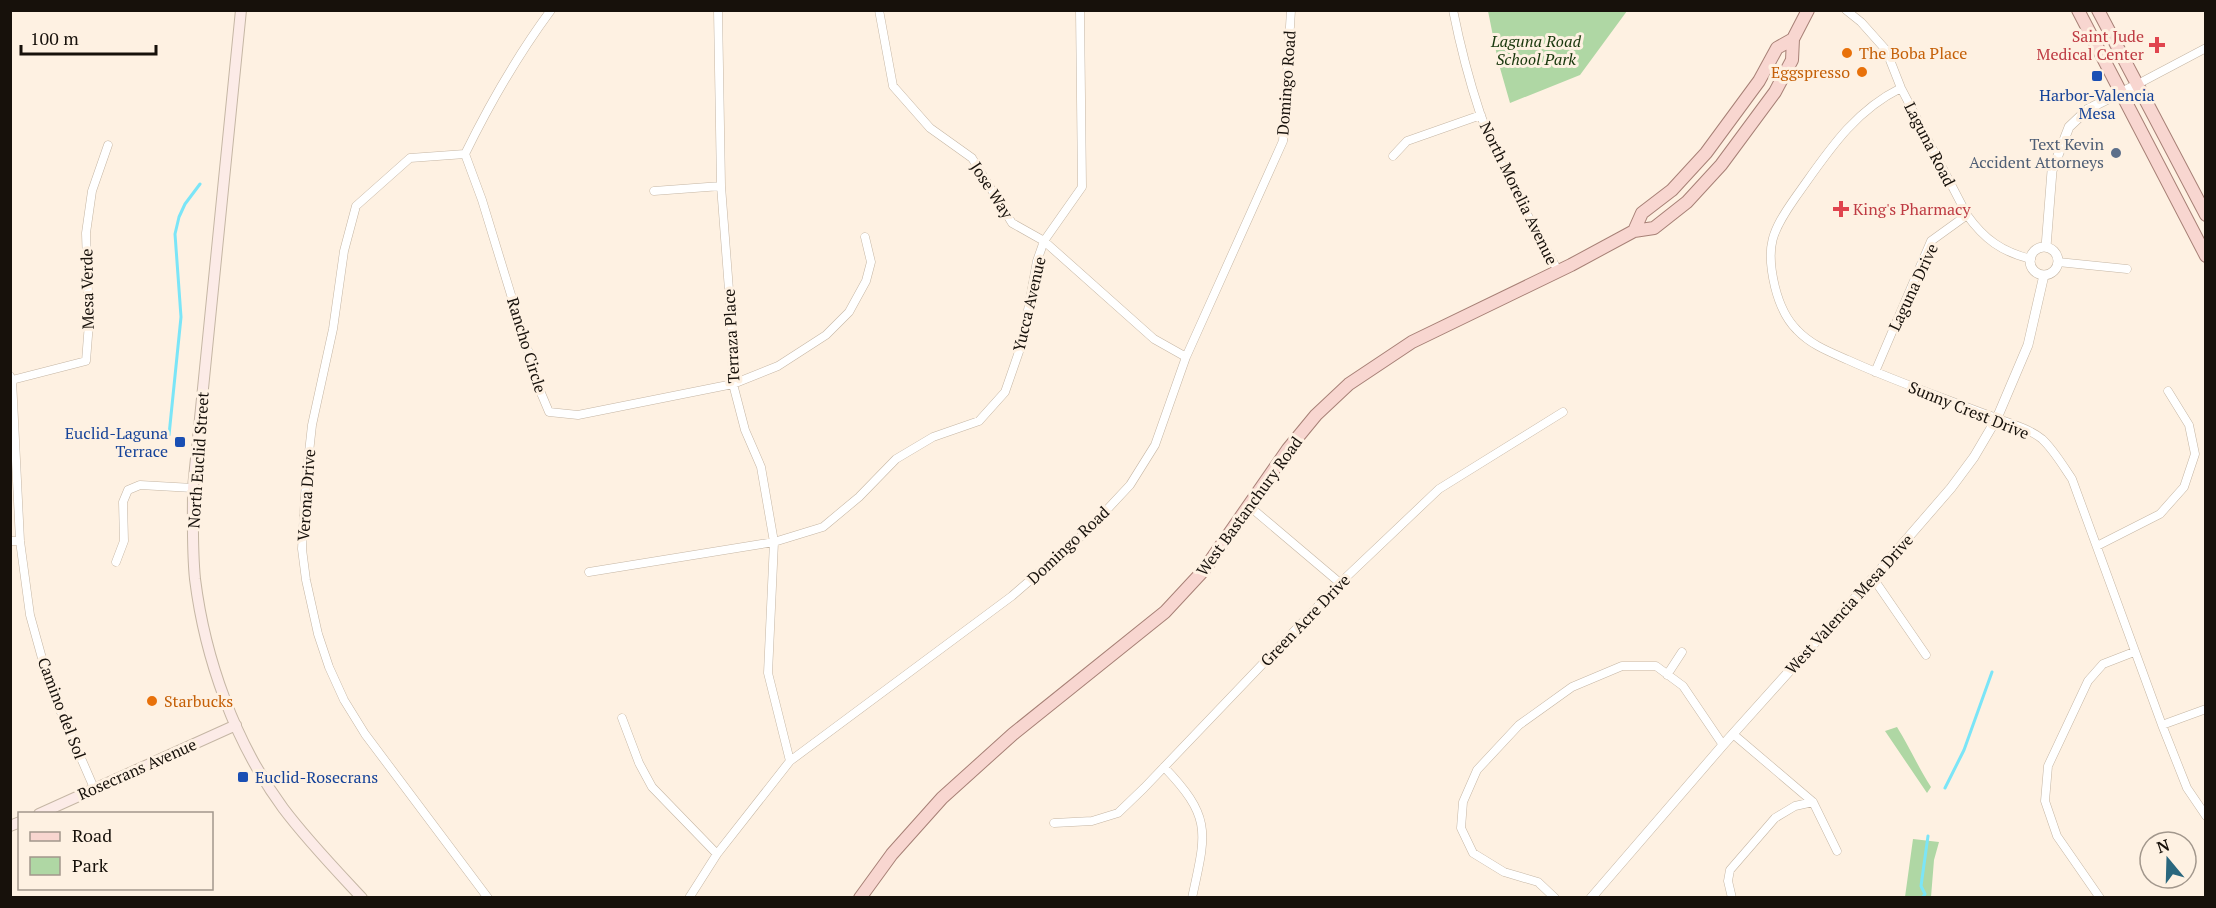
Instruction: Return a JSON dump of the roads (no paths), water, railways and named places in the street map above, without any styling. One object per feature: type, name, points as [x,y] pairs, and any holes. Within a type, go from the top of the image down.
[{"type":"main road","name":"North Euclid Street","points":[[241,10],[193,488],[193,552],[200,607],[219,682],[236,725],[264,779],[301,832],[362,897]]},
{"type":"main road","name":"West Bastanchury Road","points":[[860,897],[892,854],[942,798],[1013,734],[1165,612],[1204,570],[1288,448],[1316,416],[1349,384],[1412,342],[1634,231],[1653,228],[1687,202],[1721,165],[1775,92],[1792,60],[1794,39],[1808,10]]},
{"type":"main road","points":[[2078,10],[2205,256]]},
{"type":"main road","points":[[2098,10],[2205,215]]},
{"type":"main road","name":"West Bastanchury Road","points":[[1634,231],[1642,213],[1672,190],[1706,153],[1759,81],[1777,48],[1794,39]]},
{"type":"main road","name":"Rosecrans Avenue","points":[[41,812],[236,725]]},
{"type":"street","points":[[465,154],[490,103],[524,46],[552,10]]},
{"type":"street","name":"Terraza Place","points":[[718,10],[722,186],[733,384],[745,430],[761,467],[774,542],[768,673],[790,761]]},
{"type":"street","name":"Jose Way","points":[[879,10],[893,86],[930,128],[972,158],[1012,223],[1044,241],[1154,339],[1186,357]]},
{"type":"street","name":"Yucca Avenue","points":[[589,572],[774,542],[823,527],[859,497],[896,459],[933,437],[979,421],[1005,392],[1022,343],[1036,261],[1044,241],[1082,187],[1080,10]]},
{"type":"street","name":"Domingo Road","points":[[689,897],[717,854],[790,761],[1012,596],[1087,531],[1130,485],[1155,445],[1186,357],[1283,141],[1291,10]]},
{"type":"street","name":"North Morelia Avenue","points":[[1453,10],[1461,48],[1481,115],[1511,183],[1558,271]]},
{"type":"street","name":"Laguna Road","points":[[1846,10],[1861,22],[1886,50],[1901,88],[1967,215],[1980,234],[2001,249],[2031,259]]},
{"type":"street","points":[[2046,247],[2052,171],[2069,127],[2088,109],[2205,48]]},
{"type":"street","name":"Sunny Crest Drive","points":[[1901,88],[1866,109],[1833,144],[1776,225],[1770,252],[1779,304],[1792,324],[1815,345],[1875,372],[2018,426],[2042,439],[2072,479],[2162,725],[2187,788],[2205,816]]},
{"type":"street","points":[[1394,156],[1407,141],[1481,115]]},
{"type":"street","name":"Mesa Verde","points":[[11,378],[86,361],[89,323],[86,233],[93,191],[108,145]]},
{"type":"street","name":"Rancho Circle","points":[[465,154],[482,200],[541,393],[549,412],[578,415],[733,384],[778,366],[826,335],[849,312],[866,282],[871,262],[865,237]]},
{"type":"street","name":"Verona Drive","points":[[465,154],[410,158],[356,206],[344,251],[333,329],[312,425],[302,549],[306,580],[318,634],[329,667],[344,700],[365,734],[488,897]]},
{"type":"street","points":[[654,191],[722,186]]},
{"type":"street","name":"Laguna Drive","points":[[1875,372],[1931,241],[1967,215]]},
{"type":"street","points":[[2046,247],[2054,250],[2058,262],[2055,270],[2044,274],[2036,271],[2031,259],[2034,251],[2046,247]]},
{"type":"street","points":[[2058,262],[2127,269]]},
{"type":"street","name":"West Valencia Mesa Drive","points":[[1591,897],[1873,578],[1951,488],[1974,457],[1997,418],[2028,345],[2044,274]]},
{"type":"street","name":"Camino del Sol","points":[[11,378],[20,541],[30,615],[50,687],[94,788]]},
{"type":"street","points":[[2097,546],[2160,514],[2184,487],[2195,454],[2189,425],[2168,391]]},
{"type":"street","name":"Green Acre Drive","points":[[1054,823],[1092,821],[1118,813],[1340,583],[1438,489],[1563,412]]},
{"type":"street","points":[[116,562],[123,541],[123,502],[128,490],[140,485],[193,488]]},
{"type":"street","points":[[1249,506],[1340,583]]},
{"type":"street","points":[[10,541],[20,541]]},
{"type":"street","points":[[1873,578],[1926,655]]},
{"type":"street","points":[[1667,675],[1682,652]]},
{"type":"street","points":[[2100,897],[2057,837],[2045,801],[2048,766],[2088,681],[2103,664],[2134,652]]},
{"type":"street","points":[[1555,897],[1538,882],[1504,872],[1473,853],[1461,828],[1463,802],[1477,770],[1519,726],[1572,687],[1622,666],[1656,666],[1683,686],[1723,745]]},
{"type":"street","points":[[2162,725],[2205,709]]},
{"type":"street","points":[[622,718],[639,763],[652,787],[717,854]]},
{"type":"street","points":[[1733,734],[1813,802],[1837,851]]},
{"type":"street","points":[[1164,767],[1184,788],[1198,810],[1204,838],[1192,897]]},
{"type":"street","points":[[1732,897],[1728,881],[1731,870],[1775,818],[1796,806],[1813,802]]},
{"type":"waterway","points":[[169,435],[181,317],[175,234],[185,204],[200,184]]},
{"type":"waterway","points":[[1945,788],[1964,750],[1992,672]]},
{"type":"waterway","points":[[1922,898],[1925,894],[1921,886],[1928,836]]},
{"type":"place","name":"Saint Jude Medical Center","points":[[2157,45]]},
{"type":"place","name":"The Boba Place","points":[[1847,53]]},
{"type":"place","name":"Eggspresso","points":[[1862,72]]},
{"type":"place","name":"Harbor-Valencia Mesa","points":[[2097,76]]},
{"type":"place","name":"Text Kevin Accident Attorneys","points":[[2116,153]]},
{"type":"place","name":"King's Pharmacy","points":[[1841,209]]},
{"type":"place","name":"Euclid-Laguna Terrace","points":[[180,442]]},
{"type":"place","name":"Starbucks","points":[[152,701]]},
{"type":"place","name":"Euclid-Rosecrans","points":[[243,777]]},
{"type":"park label","name":"Laguna Road School Park","points":[[1536,50]]}]
